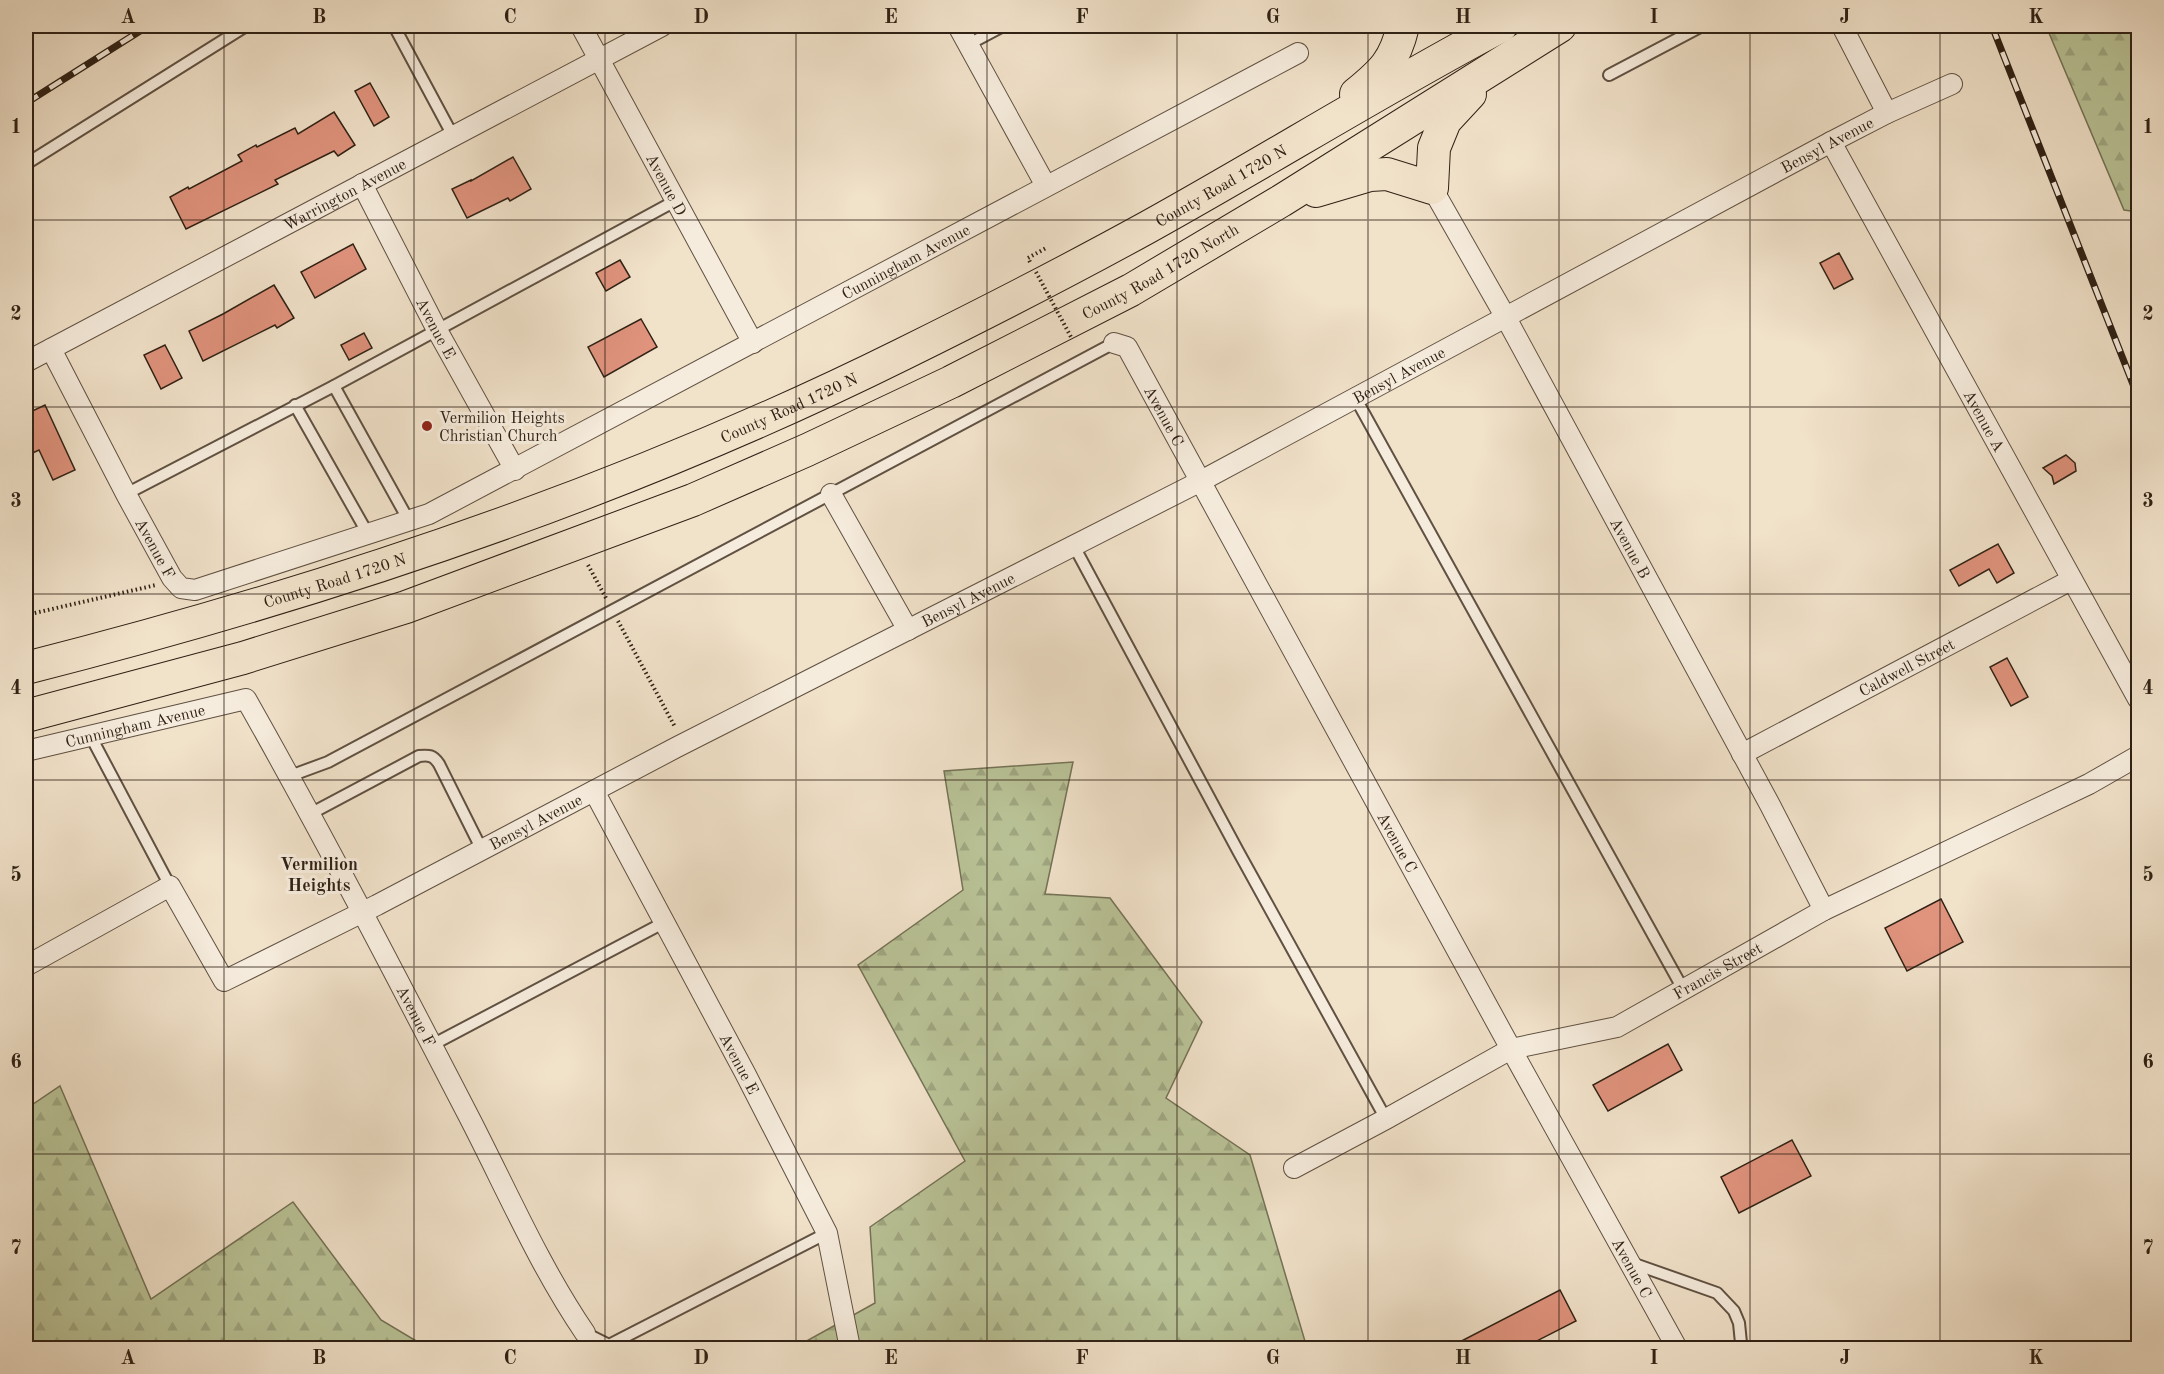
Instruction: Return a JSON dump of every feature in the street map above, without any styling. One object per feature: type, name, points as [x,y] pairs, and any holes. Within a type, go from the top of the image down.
[{"type":"main road","points":[[1294,144],[1383,72],[1398,46],[1403,26]]},
{"type":"main road","name":"County Road 1720 N","points":[[26,668],[98,650],[298,592],[502,524],[695,450],[901,355],[1146,228],[1446,55],[1501,26]]},
{"type":"main road","points":[[1281,201],[1370,175],[1387,174],[1431,188],[1434,148],[1445,121],[1497,64],[1560,26]]},
{"type":"main road","name":"County Road 1720 North","points":[[26,716],[243,658],[406,607],[693,500],[807,450],[951,382],[1120,295],[1281,201],[1497,64]]},
{"type":"street","name":"Avenue D","points":[[581,26],[753,343]]},
{"type":"street","name":"Warrington Avenue","points":[[26,362],[662,26]]},
{"type":"street","points":[[958,26],[1046,186]]},
{"type":"street","points":[[1842,26],[1887,113]]},
{"type":"street","name":"Cunningham Avenue","points":[[515,470],[1298,53]]},
{"type":"street","name":"Bensyl Avenue","points":[[170,886],[224,981],[362,912],[677,747],[1201,481],[1831,142],[1887,113],[1952,84]]},
{"type":"street","name":"Avenue A","points":[[1831,142],[2071,580],[2136,688]]},
{"type":"street","name":"Avenue E","points":[[362,184],[437,330],[515,470]]},
{"type":"street","name":"Avenue B","points":[[1431,188],[1505,316],[1824,910]]},
{"type":"street","name":"Avenue C","points":[[1114,344],[1127,347],[1677,1348]]},
{"type":"street","name":"Avenue F","points":[[51,349],[126,494],[172,578],[181,588],[195,590],[429,514],[515,470]]},
{"type":"street","points":[[831,494],[909,630]]},
{"type":"street","name":"Caldwell Street","points":[[1742,754],[2071,580]]},
{"type":"street","name":"Cunningham Avenue","points":[[26,751],[246,699]]},
{"type":"street","name":"Avenue F","points":[[246,699],[290,776],[432,1045],[542,1263],[585,1333]]},
{"type":"street","name":"Francis Street","points":[[1294,1168],[1511,1049],[1617,1027],[1824,910],[2089,784],[2139,756]]},
{"type":"street","name":"Avenue E","points":[[594,791],[745,1073],[827,1233],[850,1348]]},
{"type":"street","points":[[26,966],[170,886]]},
{"type":"lane","points":[[26,165],[246,26]]},
{"type":"lane","points":[[394,26],[453,136]]},
{"type":"lane","points":[[969,44],[1003,26]]},
{"type":"lane","points":[[1609,75],[1702,26]]},
{"type":"lane","points":[[126,494],[334,386],[677,200]]},
{"type":"lane","points":[[290,776],[328,762],[1114,344]]},
{"type":"lane","points":[[334,386],[409,521]]},
{"type":"lane","points":[[1356,399],[1683,989]]},
{"type":"lane","points":[[295,405],[368,534]]},
{"type":"lane","points":[[1074,546],[1238,851],[1386,1119]]},
{"type":"lane","points":[[90,735],[170,886]]},
{"type":"lane","points":[[310,814],[419,756],[429,755],[439,764],[482,850]]},
{"type":"lane","points":[[432,1045],[665,922]]},
{"type":"lane","points":[[585,1333],[609,1345],[827,1233]]},
{"type":"lane","points":[[1629,1262],[1717,1293],[1734,1311],[1740,1323],[1741,1344],[1738,1348]]},
{"type":"path","points":[[1028,258],[1046,248]]},
{"type":"path","points":[[1036,273],[1071,337]]},
{"type":"path","points":[[586,562],[675,727]]},
{"type":"path","points":[[26,615],[160,584]]},
{"type":"green space","points":[[2046,26],[2138,26],[2138,212],[2124,210]]},
{"type":"green space","points":[[1073,762],[1045,894],[1110,898],[1202,1022],[1166,1098],[1250,1155],[1307,1348],[794,1348],[875,1303],[870,1227],[965,1161],[858,965],[963,890],[944,771]]},
{"type":"green space","points":[[60,1086],[151,1299],[293,1202],[381,1320],[428,1348],[26,1348],[26,1109]]},
{"type":"building","points":[[370,83],[389,117],[374,126],[355,91]]},
{"type":"building","points":[[334,112],[355,145],[338,156],[334,151],[275,180],[278,184],[186,229],[170,197],[242,161],[238,155],[256,145],[257,147],[295,128],[298,134]]},
{"type":"building","points":[[513,157],[531,189],[510,201],[508,198],[467,218],[452,189]]},
{"type":"building","points":[[353,244],[366,269],[315,298],[301,272]]},
{"type":"building","points":[[1839,253],[1853,279],[1834,289],[1820,263]]},
{"type":"building","points":[[620,260],[630,277],[606,291],[596,273]]},
{"type":"building","points":[[274,285],[294,318],[203,361],[189,331]]},
{"type":"building","points":[[641,319],[657,347],[604,377],[588,347]]},
{"type":"building","points":[[364,333],[372,348],[349,360],[341,345]]},
{"type":"building","points":[[165,345],[182,378],[161,389],[144,355]]},
{"type":"building","points":[[45,405],[75,470],[53,480],[39,450],[26,456],[26,414]]},
{"type":"building","points":[[2066,455],[2075,463],[2076,471],[2054,484],[2052,476],[2043,468]]},
{"type":"building","points":[[1998,544],[2014,573],[1997,583],[1989,569],[1959,586],[1950,570]]},
{"type":"building","points":[[2007,658],[2028,697],[2011,706],[1990,667]]},
{"type":"building","points":[[1941,899],[1963,942],[1907,971],[1885,928]]},
{"type":"building","points":[[1668,1044],[1682,1070],[1608,1111],[1593,1085]]},
{"type":"building","points":[[1792,1140],[1811,1176],[1739,1213],[1721,1177]]},
{"type":"building","points":[[1560,1290],[1576,1321],[1523,1348],[1448,1348]]},
{"type":"railway","points":[[26,103],[148,26]]},
{"type":"railway","points":[[1992,26],[2138,397]]},
{"type":"place","name":"Vermilion Heights Christian Church","points":[[427,426]]},
{"type":"district","name":"Vermilion Heights","points":[[319,874]]}]
